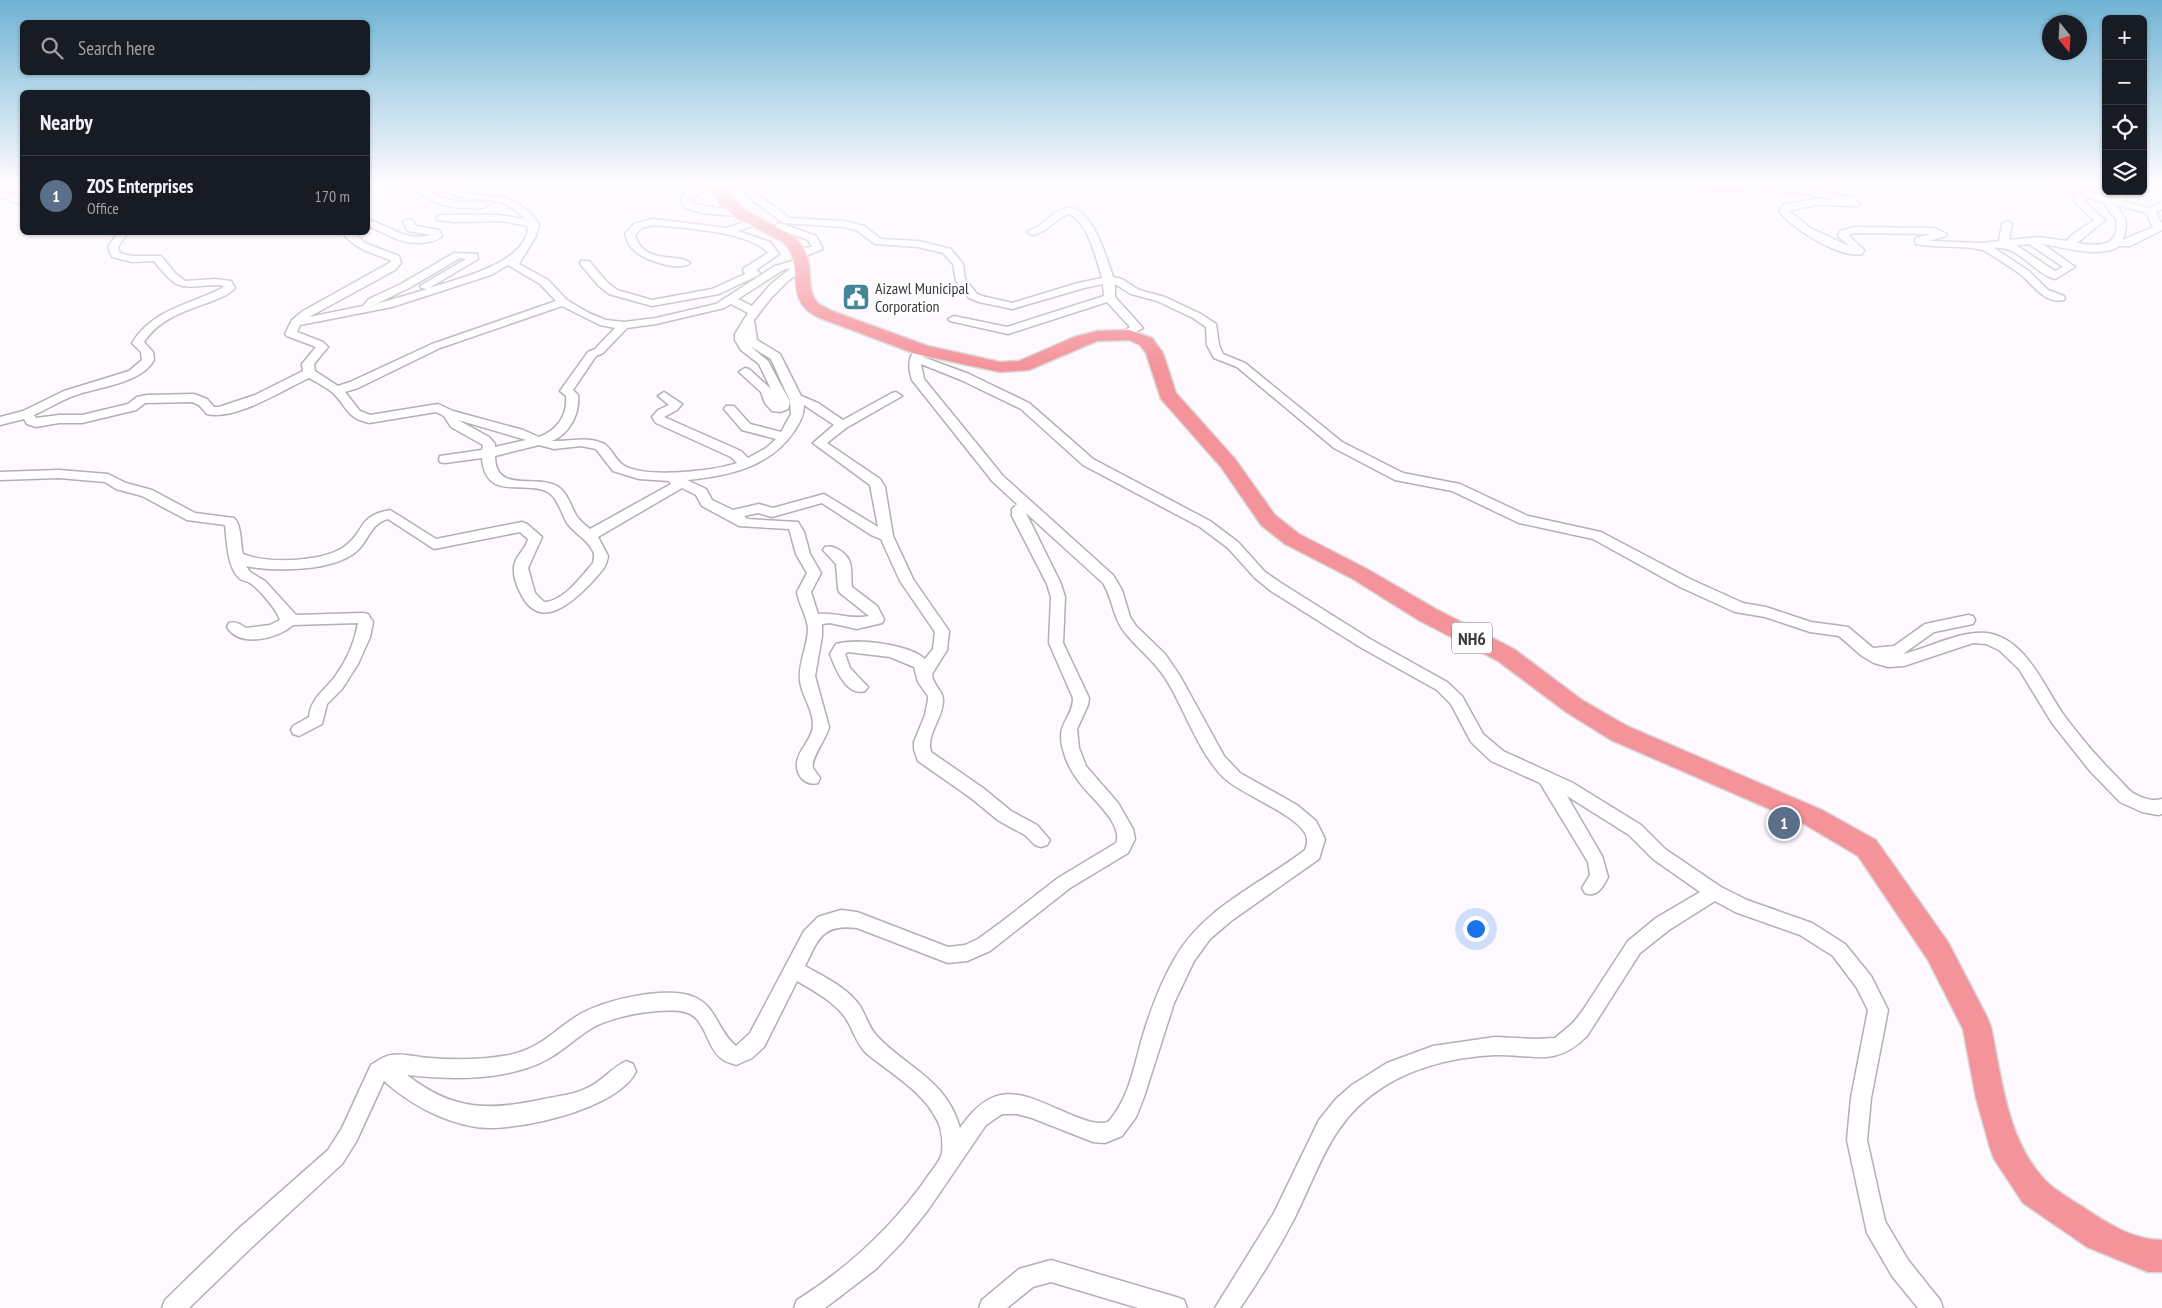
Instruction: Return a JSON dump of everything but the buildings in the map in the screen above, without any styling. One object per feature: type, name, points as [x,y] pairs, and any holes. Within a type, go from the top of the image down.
[{"type":"highway","points":[[792,244],[802,258],[805,294],[812,307],[918,354],[1014,368],[1035,361],[1082,340],[1126,334]]},
{"type":"highway","name":"NH6","points":[[1126,334],[1144,338],[1151,347],[1167,395],[1228,463],[1268,520],[1292,539],[1360,574],[1428,615],[1506,655],[1574,706],[1619,732],[1813,817],[1867,848],[1938,951],[1977,1027],[1991,1098],[2005,1148],[2034,1192],[2098,1236],[2148,1256],[2162,1256]]},
{"type":"street","points":[[0,421],[27,414],[68,394],[133,374],[143,368],[148,361],[148,354],[145,348],[138,344],[143,333],[190,304],[230,288],[228,283],[217,280],[188,285],[182,283],[157,258],[132,259],[116,255],[113,247],[115,244]]},
{"type":"street","points":[[309,374],[308,364],[322,347],[319,344],[291,334],[296,322],[307,313],[391,268],[396,262],[395,258],[361,244]]},
{"type":"street","points":[[525,244],[513,262],[514,266],[544,282],[563,302],[585,316],[604,324],[624,325],[656,321],[720,306],[779,268],[815,251],[818,248],[816,244]]},
{"type":"street","points":[[633,244],[658,261],[685,262]]},
{"type":"street","points":[[751,274],[748,270],[774,254],[766,244]]},
{"type":"street","points":[[918,244],[948,251],[958,264],[960,279],[973,296],[1005,306],[1012,306],[1082,284],[1108,280],[1118,281],[1136,292],[1161,299],[1197,316],[1212,326],[1213,345],[1218,356],[1241,365],[1338,445],[1400,477],[1455,487],[1524,520],[1596,535],[1712,597],[1740,608],[1766,612],[1810,627],[1843,631],[1867,652],[1879,659],[1888,661],[1904,660],[1973,638],[1988,639],[2004,646],[2024,666],[2058,719],[2091,760],[2126,797],[2142,805],[2158,808],[2162,806]]},
{"type":"street","points":[[954,319],[1004,331],[1109,298],[1112,292],[1096,244]]},
{"type":"street","points":[[1836,244],[1858,252],[1859,250],[1852,244]]},
{"type":"street","points":[[1931,244],[1984,246],[2004,244]]},
{"type":"street","points":[[2004,244],[2026,255],[2054,276],[2058,276],[2069,268],[2070,266],[2037,244]]},
{"type":"street","points":[[2061,244],[2096,248],[2114,244]]},
{"type":"street","points":[[1984,246],[2025,273],[2044,292],[2060,298]]},
{"type":"street","points":[[366,309],[373,301],[405,286],[458,255],[473,256],[473,259],[468,262],[388,305]]},
{"type":"street","points":[[296,322],[388,305],[487,272],[517,256]]},
{"type":"street","points":[[585,263],[603,284],[613,292],[652,303],[715,292],[751,274],[802,258]]},
{"type":"street","points":[[745,372],[767,392],[771,403],[776,408],[784,406],[784,402],[763,361],[742,345],[741,334],[765,298],[802,258]]},
{"type":"street","points":[[1109,298],[1137,328],[1126,334]]},
{"type":"street","points":[[730,299],[752,316]]},
{"type":"street","points":[[337,390],[354,385],[436,346],[563,302]]},
{"type":"street","points":[[309,374],[337,390],[356,414],[369,419],[434,407],[449,414],[519,433],[554,445],[581,442],[596,445],[604,449],[618,468],[639,475],[672,478],[719,471],[746,464],[765,454],[784,437],[797,416],[798,407],[775,354],[751,342],[752,316]]},
{"type":"street","points":[[445,459],[539,441],[561,430],[573,405],[572,396],[566,391],[592,354],[600,350],[624,325]]},
{"type":"street","points":[[805,1308],[827,1295],[866,1265],[921,1203],[979,1118],[992,1107],[1005,1103],[1035,1108],[1090,1132],[1108,1134],[1119,1126],[1130,1109],[1155,1029],[1187,955],[1212,924],[1313,854],[1316,839],[1310,826],[1291,810],[1234,778],[1218,761],[1175,680],[1160,658],[1127,624],[1115,590],[1108,579],[998,479],[918,380],[913,369],[918,354],[1025,406],[1088,462],[1205,524],[1233,545],[1260,575],[1276,587],[1364,643],[1442,686],[1457,700],[1477,738],[1497,756],[1567,788],[1635,830],[1660,854],[1715,892],[1741,906],[1806,929],[1840,950],[1864,982],[1878,1010],[1861,1098],[1857,1140],[1875,1225],[1900,1268],[1932,1308]]},
{"type":"street","points":[[27,414],[31,421],[36,423],[59,419],[78,419],[132,408],[141,400],[146,399],[194,398],[203,402],[211,411],[218,412],[233,408],[309,374]]},
{"type":"street","points":[[664,396],[676,404],[673,408],[660,414],[658,417],[660,420],[736,454],[746,464]]},
{"type":"street","points":[[896,396],[842,425],[822,438],[820,445],[875,482],[878,487],[886,536],[907,581],[942,631],[940,650],[924,673]]},
{"type":"street","points":[[794,399],[802,399],[814,405],[842,425]]},
{"type":"street","points":[[730,408],[746,427],[784,437]]},
{"type":"street","points":[[237,557],[252,563],[280,564],[317,561],[340,555],[355,544],[370,522],[382,515],[390,514],[434,544],[522,527],[535,537],[535,542],[522,560],[521,569],[528,596],[542,607],[551,607],[572,593],[583,584],[601,560],[600,554],[590,537],[574,522],[557,494],[551,489],[543,486],[518,486],[499,480],[490,469],[489,444],[455,424],[449,414]]},
{"type":"street","points":[[0,476],[59,474],[108,478],[121,486],[147,493],[192,517],[229,521],[232,524],[233,543],[240,567],[245,574],[255,579],[276,601],[288,621],[286,624],[269,630],[243,634],[234,627]]},
{"type":"street","points":[[672,478],[701,492],[707,503],[744,522],[790,524],[795,526],[803,554],[814,572],[814,576],[804,592],[815,629],[809,656],[808,678],[810,692],[822,726],[820,734],[804,762],[807,772],[812,778]]},
{"type":"street","points":[[590,537],[592,534],[677,486],[672,478]]},
{"type":"street","points":[[732,515],[759,508],[772,513],[824,498],[876,532],[886,536]]},
{"type":"street","points":[[173,1308],[244,1239],[335,1158],[349,1135],[378,1072],[384,1067],[392,1064],[448,1070],[487,1069],[519,1062],[548,1050],[584,1022],[612,1011],[648,1004],[675,1002],[696,1007],[709,1021],[726,1051],[732,1055],[740,1055],[750,1049],[757,1040],[792,969],[816,930],[824,923],[841,918],[857,920],[948,955],[967,953],[984,945],[1064,883],[1122,848],[1126,843],[1127,836],[1121,821],[1104,797],[1087,781],[1080,771],[1071,749],[1069,730],[1082,704],[1081,698],[1056,643],[1058,597],[1054,584],[1019,516],[1018,511],[1025,505]]},
{"type":"street","points":[[812,620],[830,618],[857,624],[877,619],[872,609],[855,599],[845,589],[843,562],[830,550]]},
{"type":"street","points":[[286,615],[293,620],[350,617],[363,618],[366,622],[360,645],[344,673],[318,704],[316,720],[299,730]]},
{"type":"street","points":[[1867,652],[1897,651],[1930,628],[1968,620]]},
{"type":"street","points":[[860,687],[844,671],[837,654],[842,648],[855,645],[916,660],[922,666],[928,687],[934,693],[936,700],[934,712],[922,741],[921,749],[924,756],[977,793],[1005,816],[1031,830],[1041,840]]},
{"type":"street","points":[[1546,779],[1596,861],[1599,877],[1591,888]]},
{"type":"street","points":[[1226,1308],[1279,1226],[1322,1134],[1343,1106],[1371,1084],[1408,1063],[1440,1054],[1496,1046],[1531,1049],[1552,1048],[1568,1041],[1576,1034],[1634,948],[1668,920],[1715,892]]},
{"type":"street","points":[[792,969],[833,992],[850,1009],[861,1024],[863,1033],[870,1043],[936,1098],[950,1124],[954,1138],[952,1155]]},
{"type":"street","points":[[384,1067],[404,1087],[428,1100],[476,1116],[496,1117],[528,1113],[575,1103],[593,1096],[626,1070]]},
{"type":"street","points":[[990,1308],[1027,1277],[1051,1271],[1176,1308]]},
{"type":"place","name":"Aizawl Municipal Corporation","points":[[856,297]]},
{"type":"place","name":"ZOS Enterprises","points":[[1784,823]]}]
